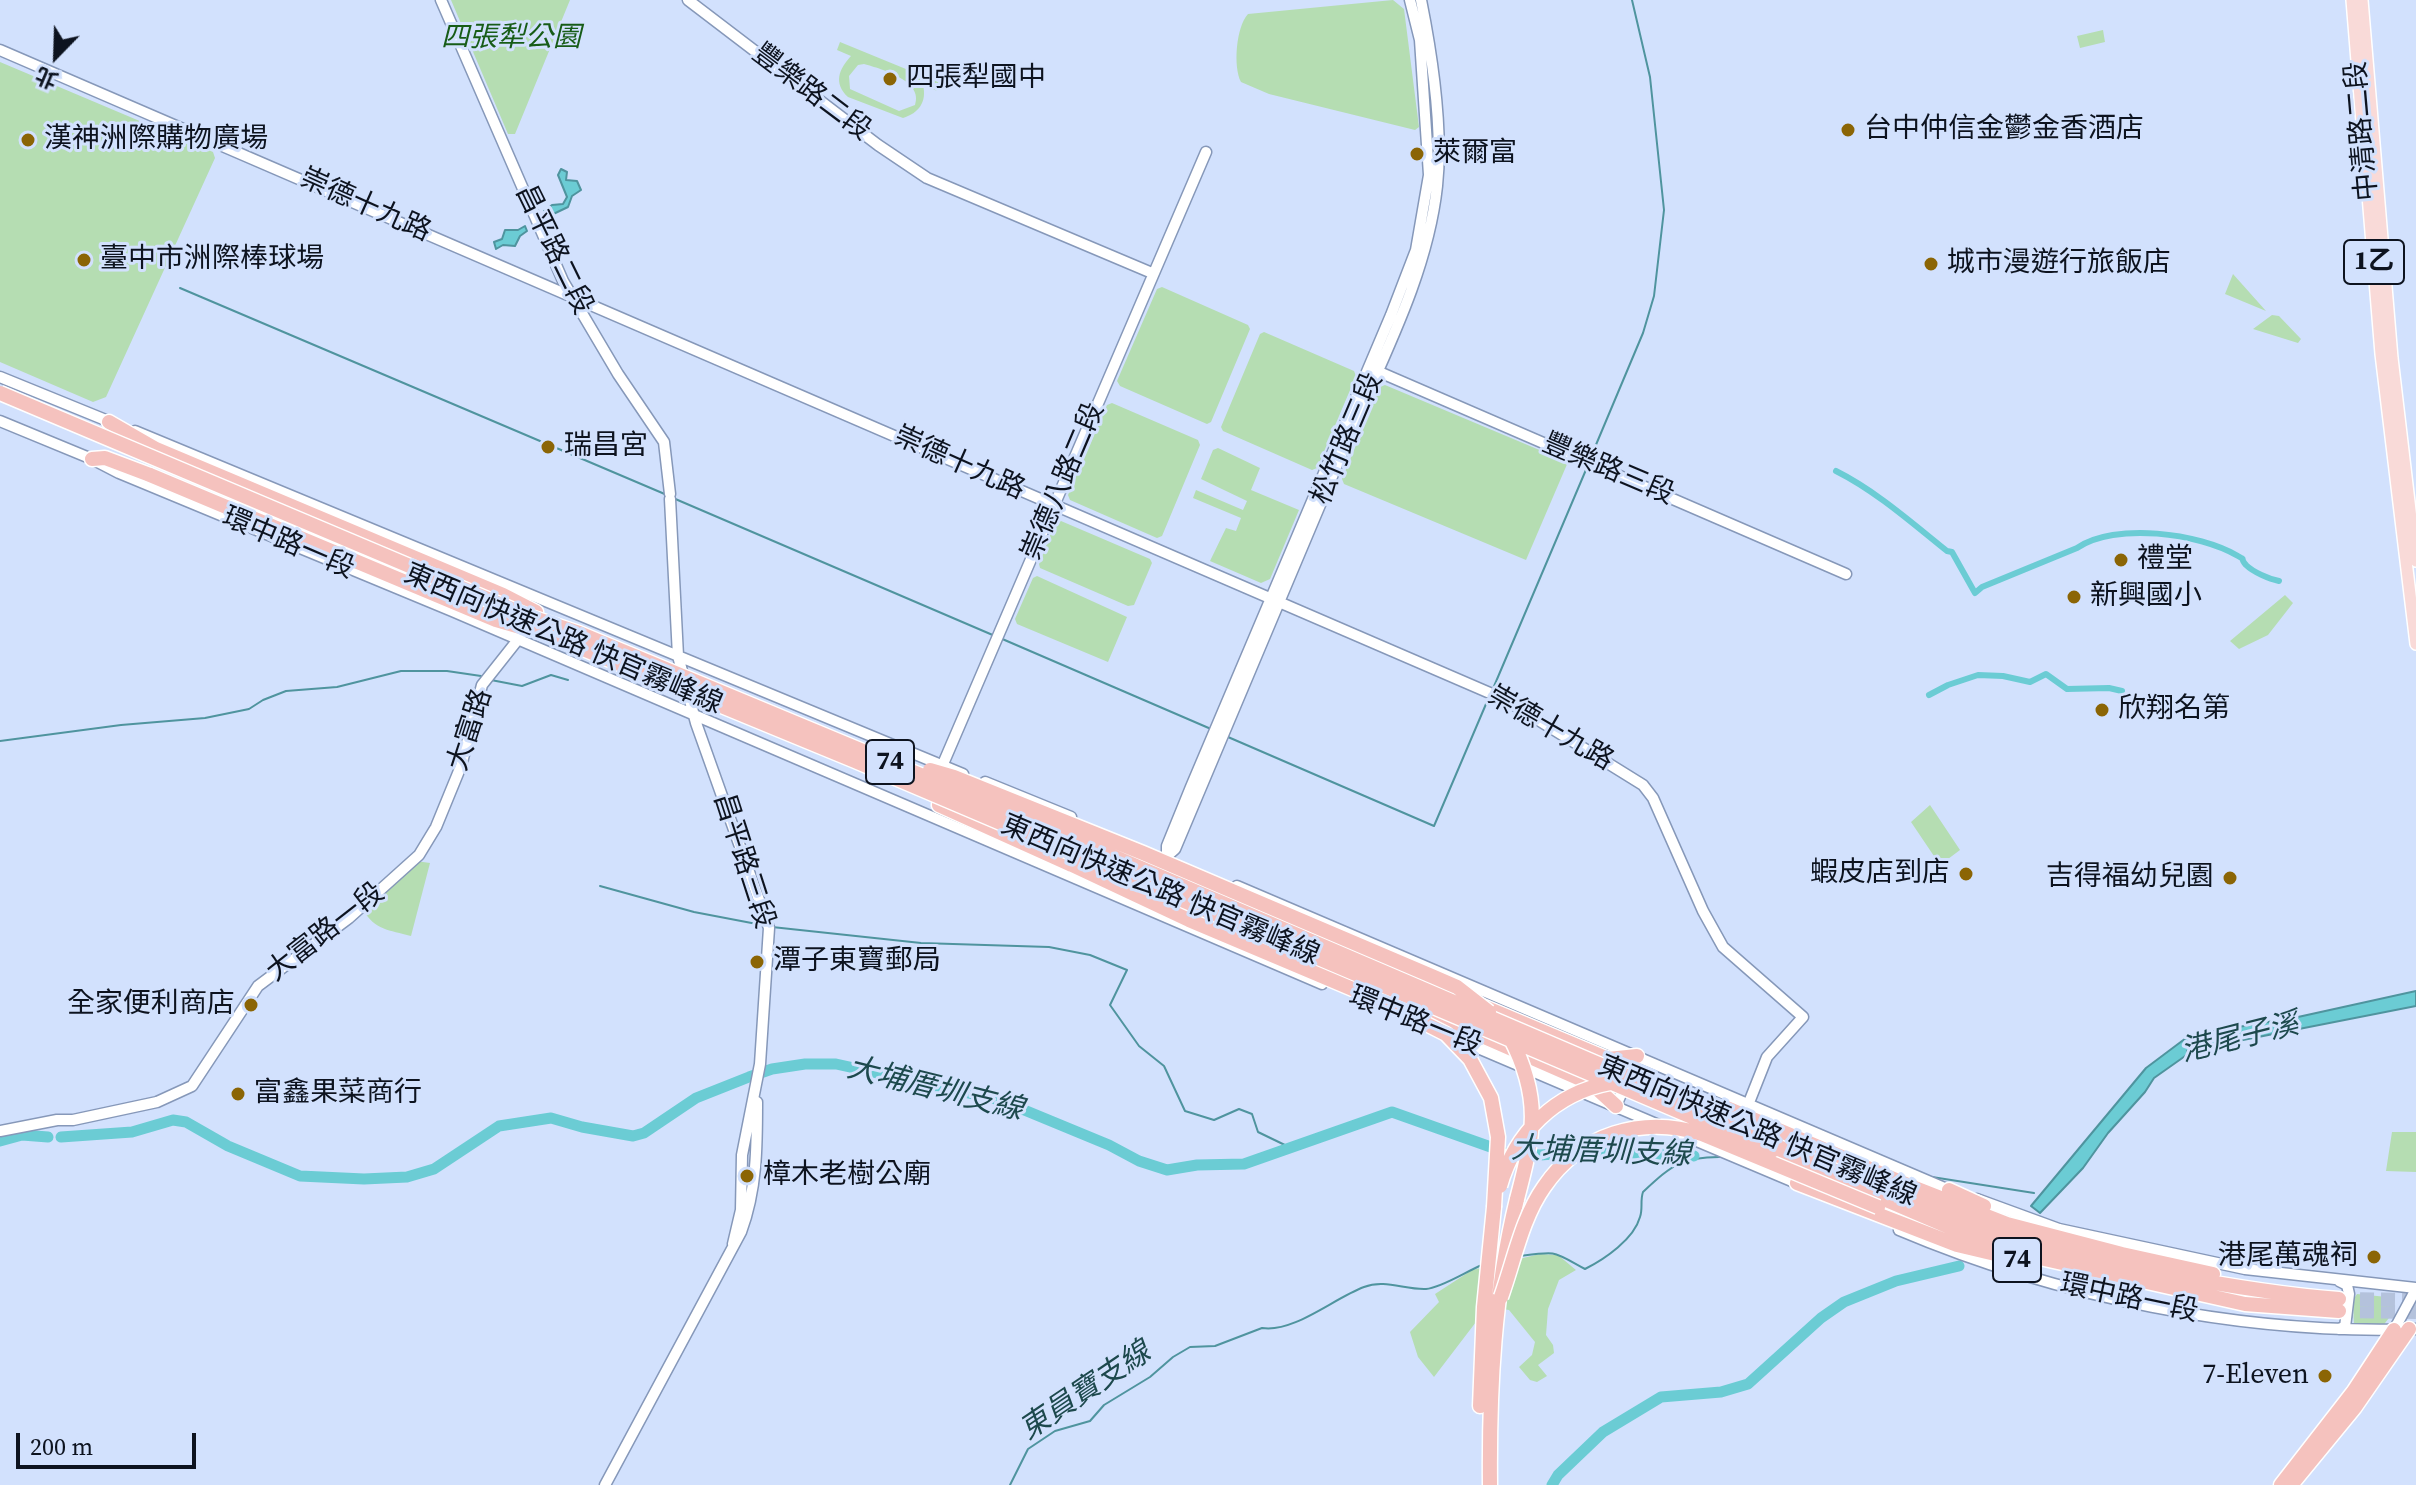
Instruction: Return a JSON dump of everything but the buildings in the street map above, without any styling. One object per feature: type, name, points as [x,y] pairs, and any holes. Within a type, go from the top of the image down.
[{"type":"highway","name":"東西向快速公路 快官霧峰線","points":[[0,393],[528,616],[579,633],[859,756],[1774,1146],[1961,1232],[2018,1251],[2115,1276],[2245,1304],[2339,1305],[2117,1265],[2033,1244],[1965,1221],[1774,1146]]},
{"type":"highway","name":"東西向快速公路 快官霧峰線","points":[[0,403],[549,635],[859,756]]},
{"type":"highway","points":[[109,422],[156,449],[503,595],[579,633]]},
{"type":"highway","points":[[92,459],[105,458],[150,475],[496,620],[549,635]]},
{"type":"highway","name":"74","points":[[859,756],[954,777],[1082,829],[1135,857],[1608,1059],[1637,1056]]},
{"type":"highway","name":"74","points":[[859,756],[939,805],[1072,865],[1113,879],[1592,1084],[1616,1106]]},
{"type":"highway","points":[[1082,829],[1457,987],[1491,1013],[1508,1034],[1523,1061],[1530,1084],[1533,1113],[1529,1149],[1506,1252],[1489,1401],[1490,1485]]},
{"type":"highway","points":[[1072,865],[1189,920],[1381,1001],[1446,1034],[1470,1059],[1491,1098],[1498,1137],[1480,1373],[1481,1485]]},
{"type":"highway","points":[[1494,1207],[1516,1147],[1540,1118],[1569,1097],[1588,1089],[1631,1081],[1683,1089],[1915,1182],[2007,1224],[2291,1295]]},
{"type":"highway","points":[[1501,1297],[1521,1237],[1543,1187],[1580,1149],[1603,1136],[1628,1128],[1673,1127],[1702,1134],[2002,1256]]},
{"type":"highway","name":"74","points":[[1797,1183],[1937,1238],[2080,1278],[2183,1297],[2245,1304]]},
{"type":"highway","name":"74","points":[[1949,1190],[2081,1244]]},
{"type":"highway","points":[[2281,1485],[2351,1388],[2406,1329]]},
{"type":"highway","points":[[2291,1485],[2355,1407],[2406,1329]]},
{"type":"main road","name":"中清路二段","points":[[2352,0],[2381,354],[2414,552]]},
{"type":"main road","name":"中清路二段","points":[[2362,0],[2394,378],[2414,552],[2416,644]]},
{"type":"street","name":"昌平路二段","points":[[441,0],[545,243],[618,374],[667,450],[674,618],[678,656],[686,685]]},
{"type":"street","name":"豐樂路二段","points":[[688,0],[878,145],[937,182],[1152,273]]},
{"type":"street","name":"松竹路三段","points":[[1372,369],[1413,259],[1425,209],[1429,175],[1420,40],[1410,0]]},
{"type":"street","name":"松竹路三段","points":[[1145,909],[1167,856],[1175,849],[1216,740],[1421,258],[1437,187],[1438,152],[1433,78],[1421,0]]},
{"type":"street","name":"崇德十九路","points":[[0,50],[1501,697],[1643,785],[1653,798],[1717,939],[1732,956],[1803,1017],[1767,1057],[1748,1105]]},
{"type":"street","name":"崇德八路二段","points":[[922,813],[1206,152]]},
{"type":"street","name":"豐樂路三段","points":[[1372,369],[1846,574]]},
{"type":"street","name":"環中路一段","points":[[0,377],[549,605],[563,608],[1167,856],[1901,1170],[1915,1182],[1949,1190],[2059,1229],[2245,1269],[2416,1288]]},
{"type":"street","points":[[0,385],[14,383]]},
{"type":"street","name":"環中路一段","points":[[1,420],[119,473],[1616,1106],[1932,1243],[2060,1285],[2229,1320],[2339,1329],[2406,1329]]},
{"type":"street","name":"大富路","points":[[436,827],[461,766],[482,685],[518,641],[523,630],[549,605]]},
{"type":"street","name":"昌平路三段","points":[[605,1485],[746,1218],[756,1171],[756,1088],[767,925],[686,685]]},
{"type":"street","name":"大富路一段","points":[[0,1131],[73,1120],[157,1102],[192,1086],[258,986],[388,885],[419,855],[436,827]]},
{"type":"street","points":[[1616,1106],[1637,1056]]},
{"type":"street","points":[[2338,1280],[2347,1285],[2349,1291],[2345,1327],[2339,1329]]},
{"type":"street","points":[[2406,1329],[2413,1312],[2416,1288]]},
{"type":"green space","name":"四張犁公園","points":[[451,0],[570,0],[515,134],[508,134]]},
{"type":"green space","points":[[1393,0],[1404,9],[1419,127],[1415,130],[1269,94],[1241,82],[1237,47],[1248,14]]},
{"type":"green space","points":[[2103,30],[2105,42],[2080,48],[2077,36]]},
{"type":"green space","points":[[840,42],[940,83],[937,91],[923,85],[924,97],[920,106],[903,118],[848,97],[843,92],[839,76],[851,56],[837,50]],"holes":[[[864,64],[908,83],[916,97],[915,105],[899,111],[850,89],[849,76],[858,65]]]},
{"type":"green space","name":"臺中市洲際棒球場","points":[[0,62],[213,152],[215,158],[106,397],[93,402],[0,362]]},
{"type":"green space","points":[[2233,274],[2266,311],[2225,294]]},
{"type":"green space","points":[[1162,287],[1248,325],[1250,329],[1211,422],[1207,424],[1120,386],[1117,381],[1157,289]]},
{"type":"green space","points":[[2272,315],[2279,316],[2301,339],[2298,343],[2253,329]]},
{"type":"green space","points":[[1264,332],[1354,371],[1356,376],[1317,468],[1312,470],[1223,431],[1221,427],[1260,334]]},
{"type":"green space","points":[[1385,385],[1568,462],[1526,560],[1344,484],[1342,479],[1380,387]]},
{"type":"green space","points":[[1112,403],[1198,440],[1200,445],[1162,536],[1157,538],[1070,500],[1068,495],[1107,405]]},
{"type":"green space","points":[[1218,448],[1260,468],[1251,490],[1299,510],[1270,579],[1261,583],[1210,561],[1226,528],[1236,531],[1241,518],[1193,498],[1196,490],[1243,510],[1247,501],[1201,479],[1213,450]]},
{"type":"green space","points":[[1061,521],[1150,559],[1152,563],[1134,605],[1128,606],[1040,568],[1055,523]]},
{"type":"green space","points":[[1037,576],[1127,617],[1108,662],[1017,624],[1015,619],[1033,578]]},
{"type":"green space","points":[[2285,595],[2293,603],[2268,635],[2239,649],[2230,641]]},
{"type":"green space","points":[[1930,805],[1960,850],[1940,865],[1911,822]]},
{"type":"green space","points":[[416,861],[430,863],[411,936],[378,925],[363,910]]},
{"type":"green space","points":[[2392,1132],[2416,1132],[2416,1172],[2386,1171]]},
{"type":"green space","points":[[1540,1254],[1558,1255],[1576,1270],[1559,1280],[1548,1309],[1546,1335],[1554,1353],[1538,1365],[1547,1376],[1537,1382],[1530,1380],[1519,1367],[1532,1355],[1535,1342],[1509,1310],[1484,1306],[1476,1322],[1434,1377],[1418,1357],[1410,1332],[1439,1302],[1435,1294],[1472,1270]]},
{"type":"green space","points":[[2357,1294],[2387,1297],[2395,1310],[2382,1327],[2354,1327],[2353,1300]]},
{"type":"water","points":[[561,169],[567,172],[566,180],[577,181],[581,190],[572,196],[568,207],[547,217],[544,211],[552,205],[563,204],[567,197],[558,175]]},
{"type":"water","points":[[525,226],[527,231],[515,246],[503,245],[496,249],[494,242],[502,239],[505,230],[518,230]]},
{"type":"water","name":"港尾子溪","points":[[2416,991],[2416,1006],[2187,1051],[2188,1054],[2154,1078],[2083,1168],[2040,1213],[2031,1206],[2146,1068],[2190,1035],[2298,1017]]},
{"type":"waterway","points":[[1590,459],[1643,333],[1654,296],[1664,210],[1650,77],[1632,0]]},
{"type":"waterway","points":[[180,288],[667,495]]},
{"type":"waterway","points":[[1492,691],[1588,465]]},
{"type":"waterway","points":[[1836,471],[1879,498],[1952,552],[1975,593],[1982,587],[2093,540],[2134,533],[2202,541],[2238,556],[2253,570],[2279,581]]},
{"type":"waterway","points":[[673,498],[995,636]]},
{"type":"waterway","points":[[1000,638],[1211,729]]},
{"type":"waterway","points":[[0,741],[121,725],[205,718],[249,709],[286,691],[337,687],[401,671],[447,671],[481,676]]},
{"type":"waterway","points":[[1929,695],[1978,675],[2030,682],[2046,674],[2067,689],[2109,688],[2122,691]]},
{"type":"waterway","points":[[491,680],[522,686],[551,675],[568,680]]},
{"type":"waterway","points":[[1228,737],[1434,826],[1489,697]]},
{"type":"waterway","points":[[600,886],[694,912],[762,925]]},
{"type":"waterway","points":[[772,927],[921,943],[1049,947],[1090,955],[1127,970],[1110,1005],[1139,1046],[1164,1066],[1185,1111],[1214,1120],[1239,1109],[1252,1114],[1258,1132],[1289,1147]]},
{"type":"waterway","name":"大埔厝圳支線","points":[[61,1137],[132,1132],[173,1120],[186,1122],[228,1146],[300,1176],[364,1179],[407,1177],[434,1169],[499,1126],[551,1118],[633,1136],[644,1133],[696,1098],[749,1077],[772,1069],[805,1064],[836,1064],[1000,1100],[1109,1145],[1139,1161],[1167,1170],[1197,1165],[1244,1164],[1392,1112],[1502,1151]]},
{"type":"waterway","points":[[0,1141],[22,1135],[48,1137]]},
{"type":"waterway","name":"大埔厝圳支線","points":[[1523,1154],[1596,1151],[1694,1156]]},
{"type":"waterway","name":"東員寶支線","points":[[1520,1256],[1554,1254],[1585,1269],[1610,1254],[1632,1233],[1641,1214],[1643,1192],[1671,1168],[1688,1160],[1724,1157]]},
{"type":"waterway","name":"大埔厝圳支線","points":[[1932,1177],[2034,1193]]},
{"type":"waterway","name":"東員寶支線","points":[[1010,1485],[1028,1449],[1055,1431],[1090,1421],[1104,1405],[1150,1377],[1190,1347],[1215,1346],[1262,1328],[1287,1325],[1364,1287],[1387,1284],[1432,1288],[1482,1265]]},
{"type":"waterway","points":[[1552,1485],[1558,1475],[1603,1432],[1661,1397],[1721,1392],[1748,1384],[1821,1318],[1844,1302],[1896,1281],[1959,1266]]},
{"type":"tunnel","points":[[2339,1299],[2416,1300]]},
{"type":"tunnel","points":[[2339,1311],[2416,1312]]},
{"type":"place","name":"四張犁國中","points":[[890,79]]},
{"type":"place","name":"台中仲信金鬱金香酒店","points":[[1848,130]]},
{"type":"place","name":"漢神洲際購物廣場","points":[[28,140]]},
{"type":"place","name":"萊爾富","points":[[1417,154]]},
{"type":"place","name":"臺中市洲際棒球場","points":[[84,260]]},
{"type":"place","name":"城市漫遊行旅飯店","points":[[1931,264]]},
{"type":"place","name":"瑞昌宮","points":[[548,447]]},
{"type":"place","name":"禮堂","points":[[2121,560]]},
{"type":"place","name":"新興國小","points":[[2074,597]]},
{"type":"place","name":"欣翔名第","points":[[2102,710]]},
{"type":"place","name":"蝦皮店到店","points":[[1966,874]]},
{"type":"place","name":"吉得福幼兒園","points":[[2230,878]]},
{"type":"place","name":"潭子東寶郵局","points":[[757,962]]},
{"type":"place","name":"全家便利商店","points":[[251,1005]]},
{"type":"place","name":"富鑫果菜商行","points":[[238,1094]]},
{"type":"place","name":"樟木老樹公廟","points":[[747,1176]]},
{"type":"place","name":"港尾萬魂祠","points":[[2374,1257]]},
{"type":"place","name":"7-Eleven","points":[[2325,1376]]}]
